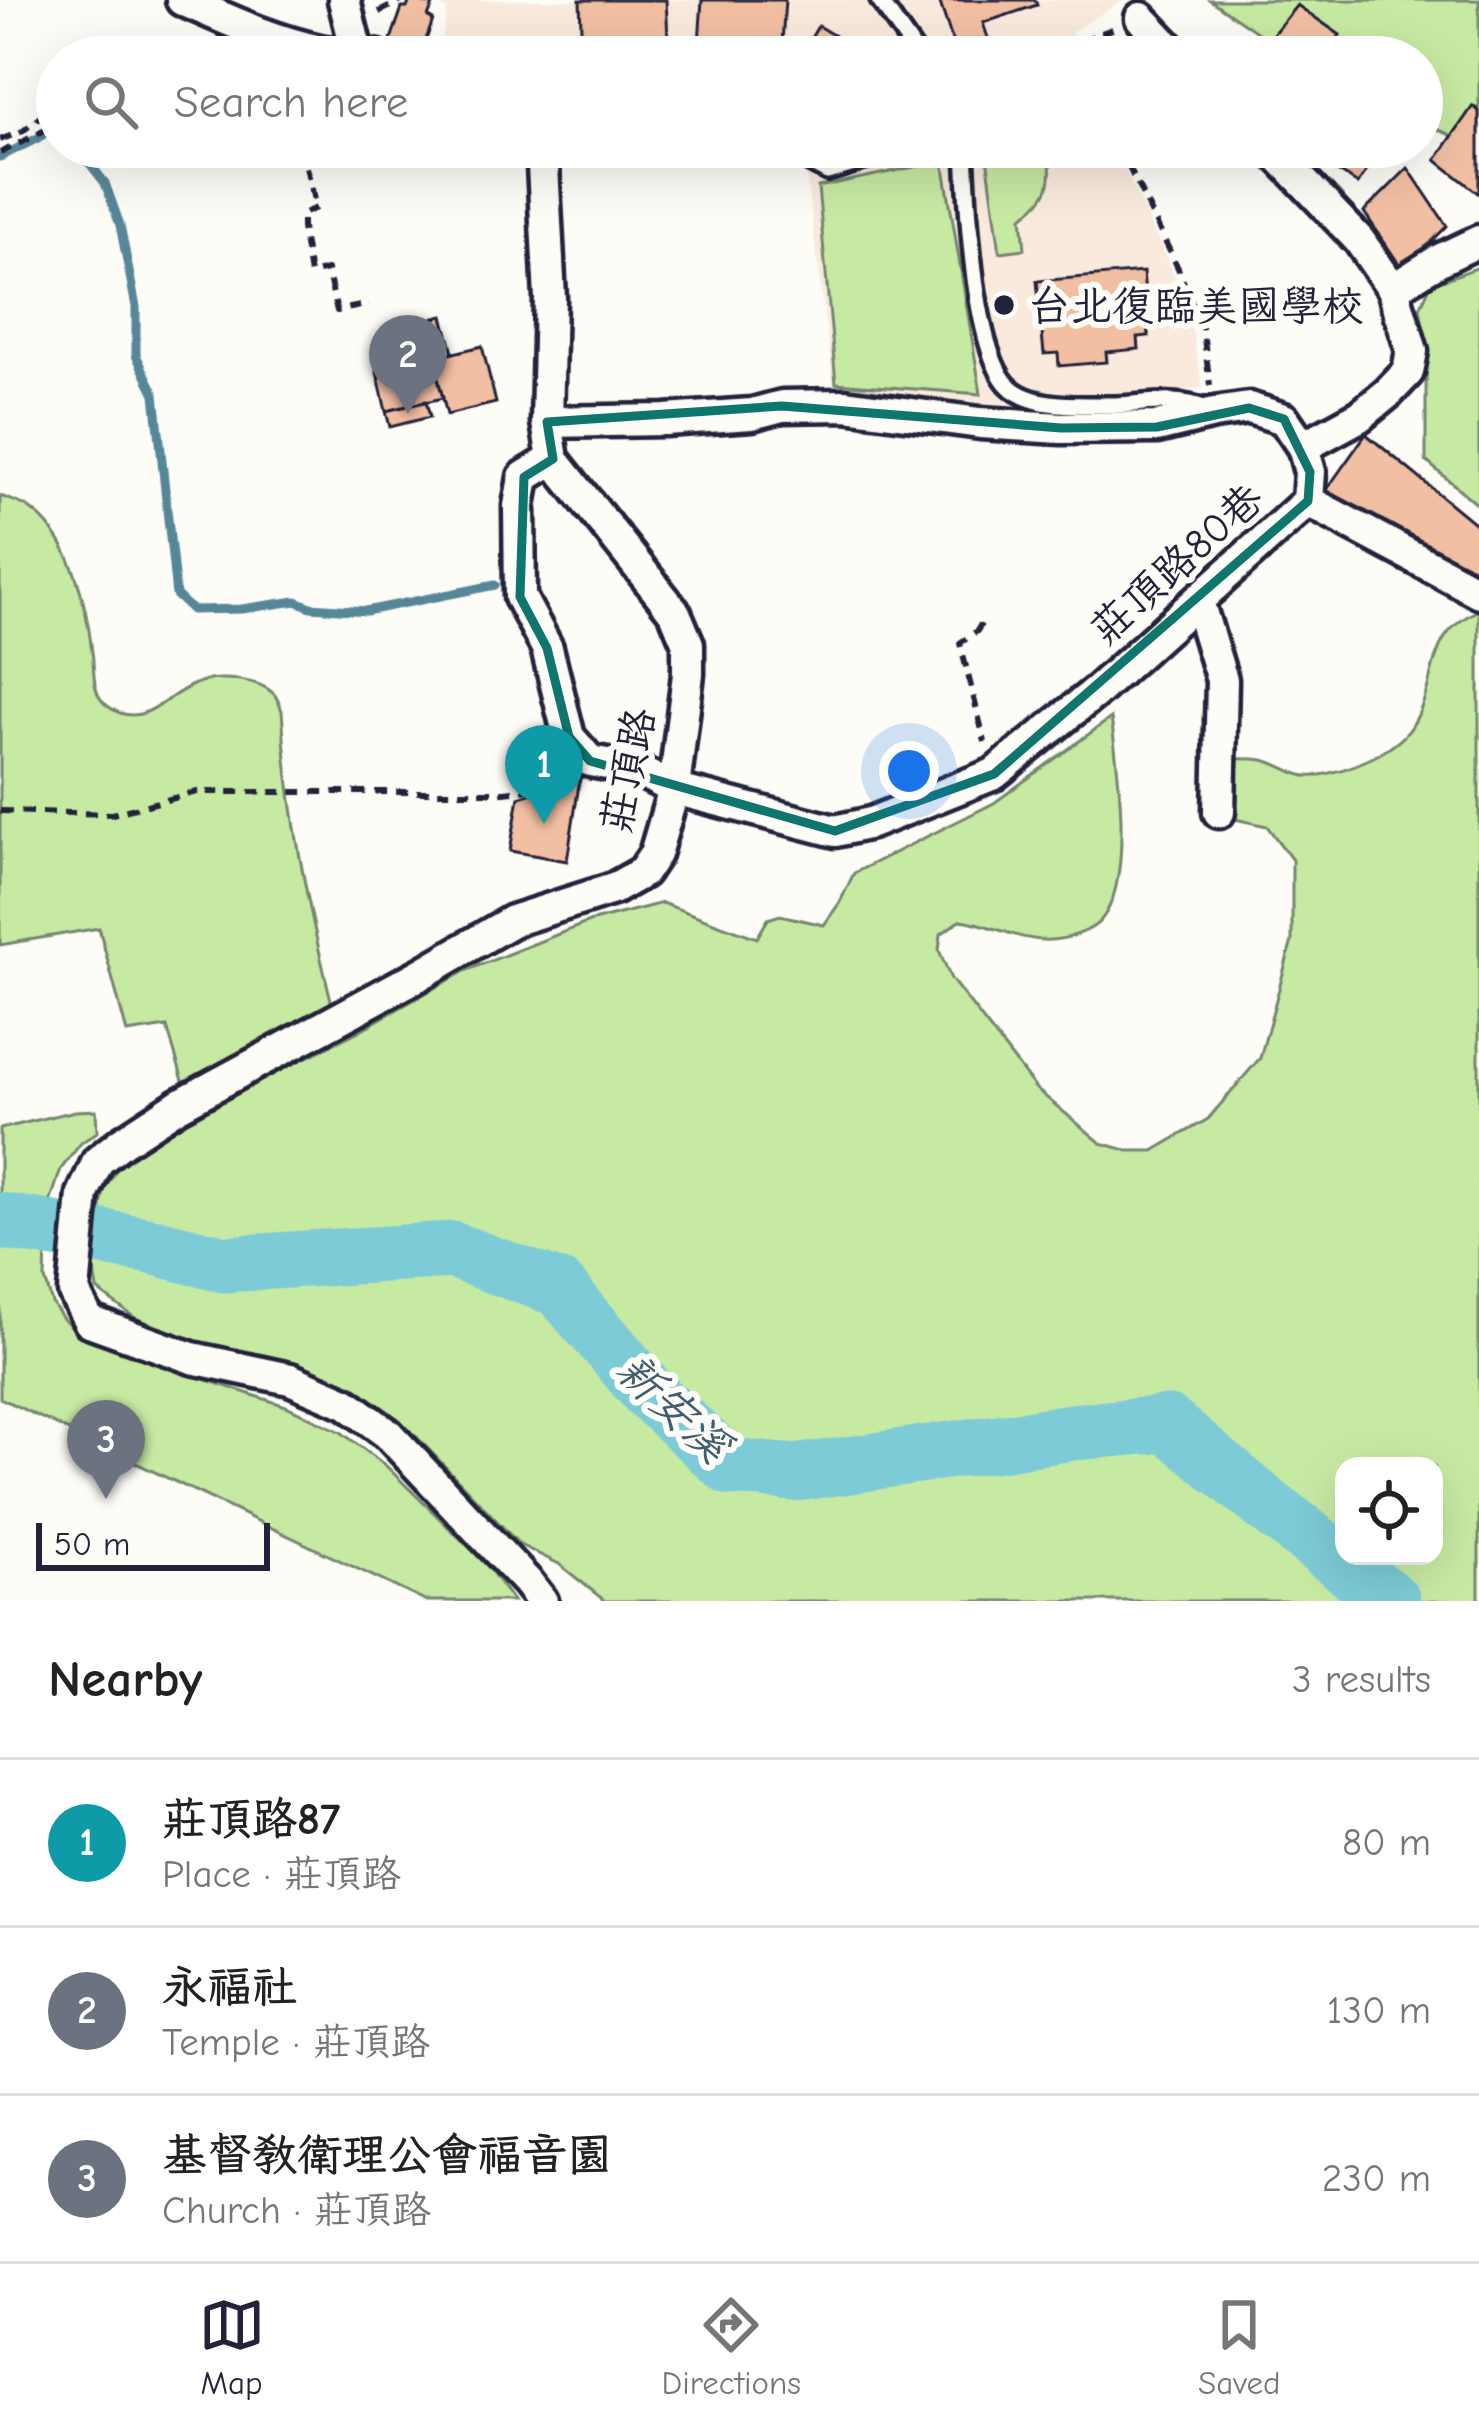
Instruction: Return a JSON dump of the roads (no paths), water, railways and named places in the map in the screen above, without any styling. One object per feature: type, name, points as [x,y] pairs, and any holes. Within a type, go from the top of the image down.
[{"type":"street","points":[[182,0],[265,36]]},
{"type":"street","points":[[344,0],[359,36]]},
{"type":"street","points":[[1141,18],[1158,36]]},
{"type":"street","name":"莊頂路","points":[[542,1601],[388,1434],[346,1403],[290,1379],[192,1358],[89,1321],[74,1292],[83,1194],[98,1161],[122,1142],[177,1106],[512,921],[613,889],[643,872],[655,854],[674,789],[688,644],[675,613],[553,459],[547,422],[550,298],[543,168]]},
{"type":"street","points":[[1290,168],[1359,240],[1393,290],[1412,351],[1408,372],[1360,416],[1303,447]]},
{"type":"street","points":[[1393,290],[1438,260],[1475,249]]},
{"type":"street","name":"莊頂路80巷","points":[[547,422],[648,421],[752,414],[782,406],[845,405],[980,423],[1156,427],[1249,408],[1284,419],[1303,447],[1310,472],[1308,501],[1097,691],[994,775],[871,823],[835,831],[674,789],[635,769],[590,761],[569,737],[548,648],[520,597],[518,506],[524,477],[553,459]]},
{"type":"street","points":[[1308,501],[1479,592]]},
{"type":"street","points":[[1198,601],[1222,680],[1220,812]]},
{"type":"lane","points":[[879,0],[904,36]]},
{"type":"lane","points":[[966,168],[967,219],[982,321],[1008,385],[1034,400],[1108,406],[1185,400],[1214,413]]},
{"type":"waterway","points":[[0,157],[36,139]]},
{"type":"waterway","points":[[93,168],[105,183],[120,225],[136,307],[136,355],[155,394],[176,595],[192,610],[296,601],[311,607],[366,611],[495,585]]},
{"type":"waterway","name":"新安溪","points":[[0,1221],[152,1246],[224,1264],[452,1250],[560,1289],[649,1393],[730,1467],[795,1473],[1072,1432],[1168,1424],[1392,1601]]},
{"type":"place","name":"台北復臨美國學校","points":[[1004,305]]},
{"type":"place","name":"永福社","points":[[408,414]]},
{"type":"place","name":"莊頂路87","points":[[544,824]]},
{"type":"place","name":"基督教衛理公會福音園","points":[[106,1499]]}]
